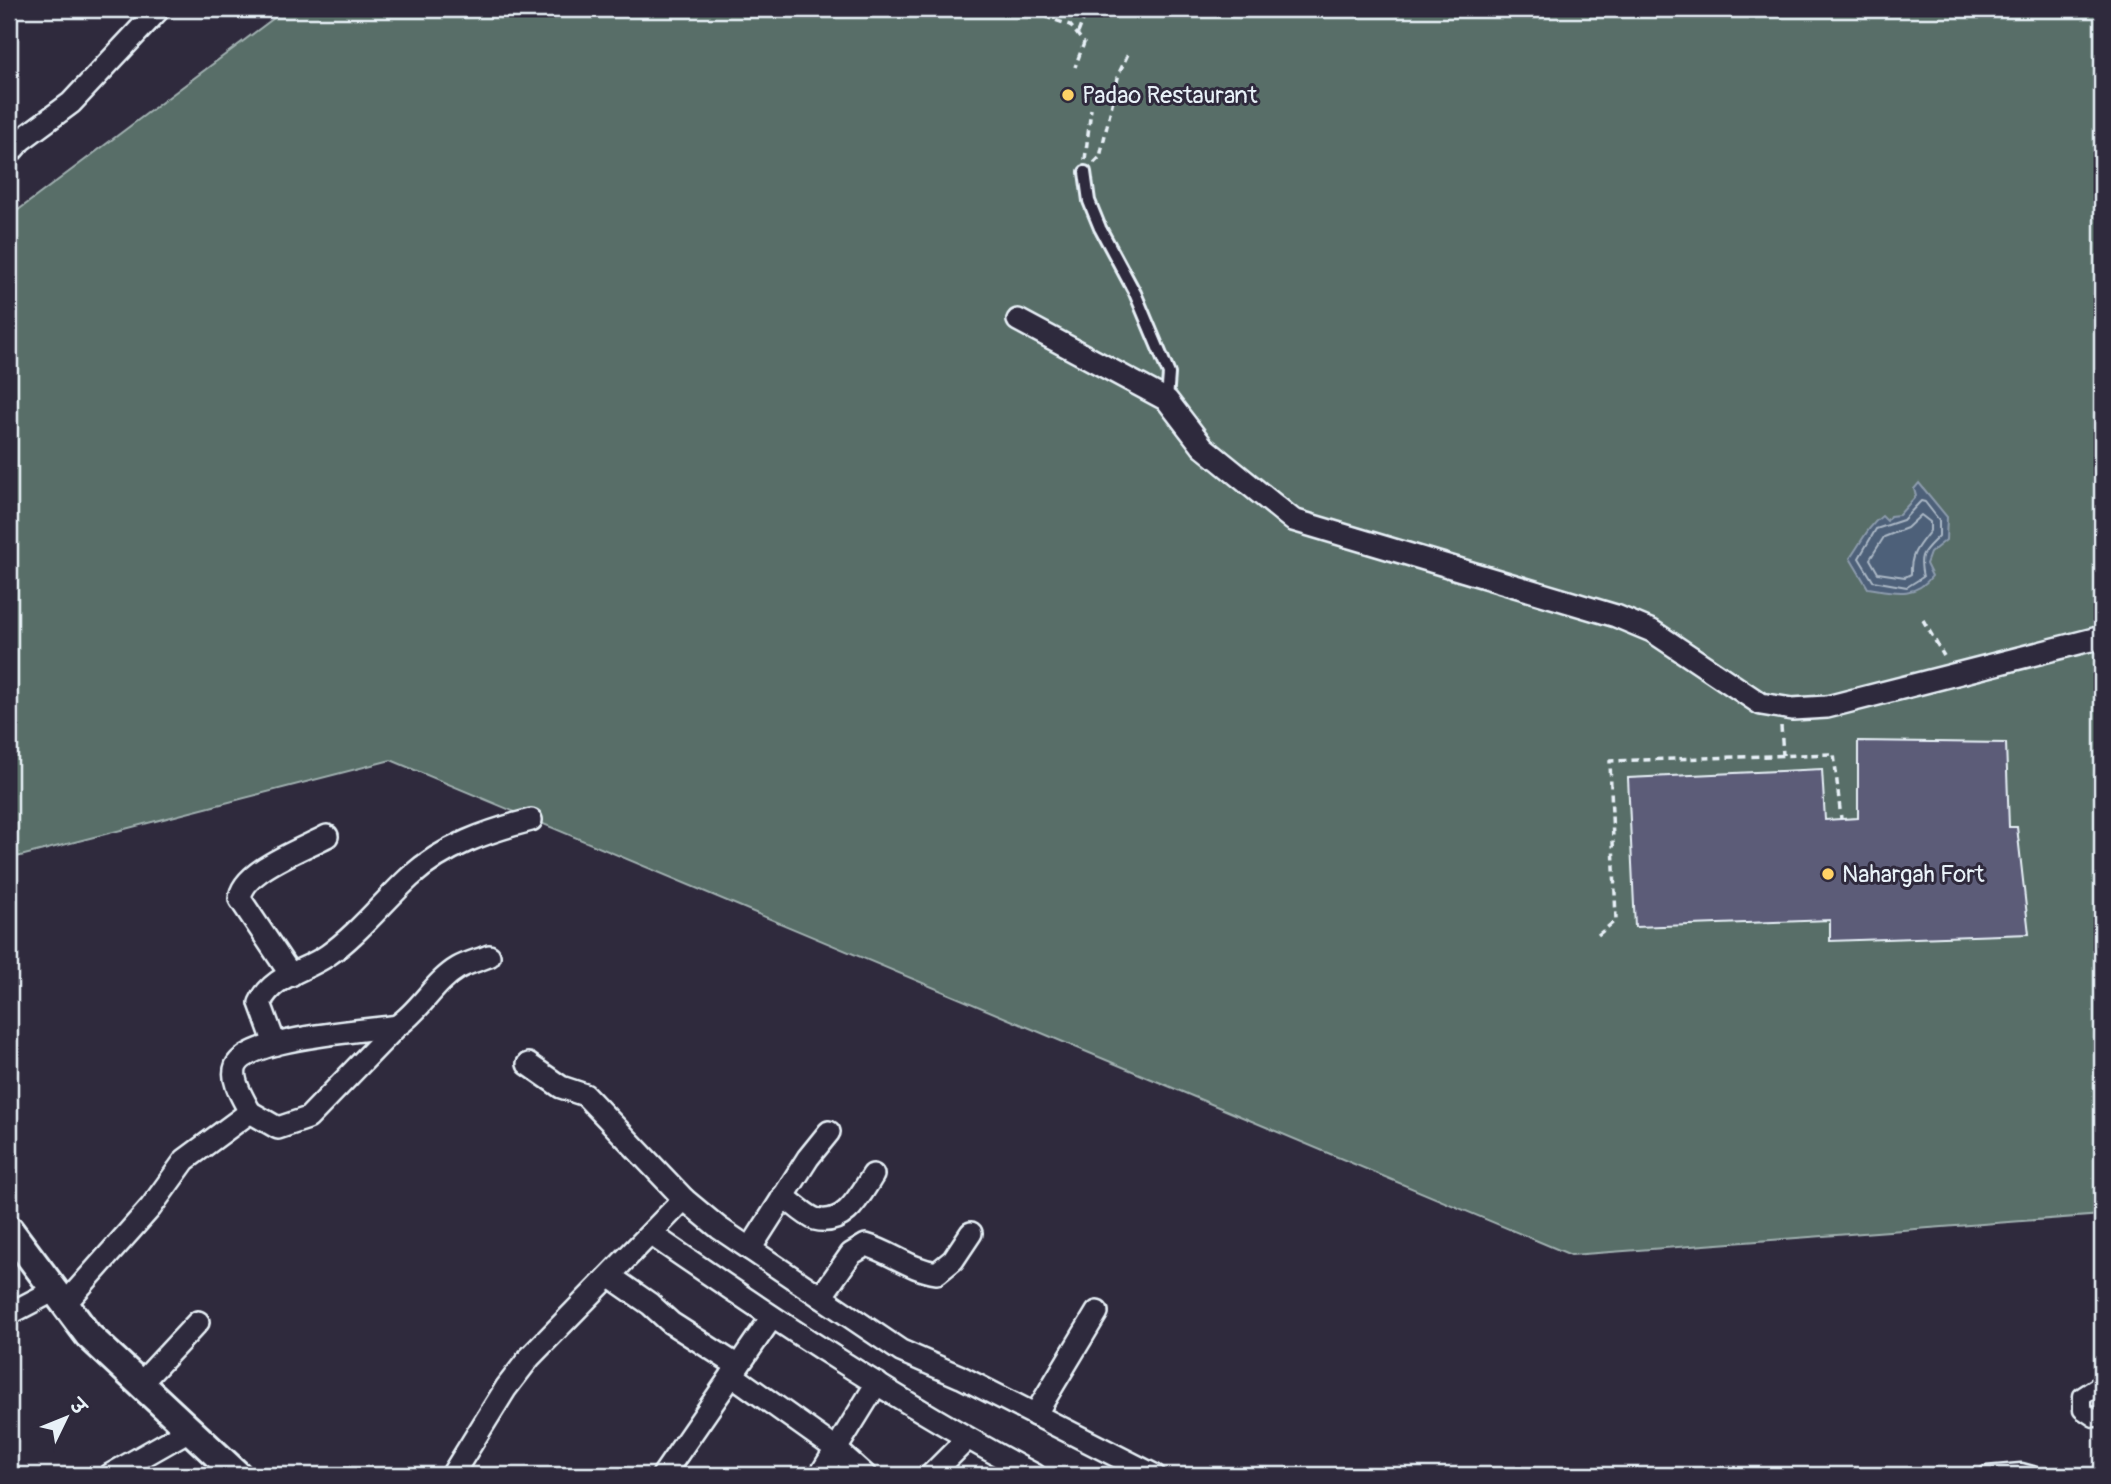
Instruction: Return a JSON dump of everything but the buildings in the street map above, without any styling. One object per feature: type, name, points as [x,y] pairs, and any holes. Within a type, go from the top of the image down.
[{"type":"street","points":[[9,154],[21,140],[71,103],[159,9]]},
{"type":"street","points":[[1018,320],[1167,400],[1203,447],[1293,520],[1616,616],[1652,631],[1761,704],[1792,709],[1828,707],[2102,637]]},
{"type":"street","points":[[275,1044],[260,1003],[266,990],[330,955],[413,874],[451,849],[484,832],[531,820]]},
{"type":"street","points":[[291,975],[240,899],[240,890],[257,872],[327,836]]},
{"type":"street","points":[[397,1026],[275,1044],[245,1055],[236,1066],[233,1076],[250,1112],[278,1128],[308,1118],[397,1026],[413,1016],[444,979],[459,967],[489,956]]},
{"type":"street","points":[[528,1064],[561,1087],[585,1095],[684,1199],[750,1249],[901,1351],[1154,1475]]},
{"type":"street","points":[[9,1314],[58,1298],[151,1207],[185,1160],[250,1112]]},
{"type":"street","points":[[750,1249],[783,1196],[829,1132]]},
{"type":"street","points":[[783,1196],[814,1219],[830,1220],[845,1213],[855,1203],[873,1175]]},
{"type":"street","points":[[452,1475],[506,1388],[529,1358],[611,1277],[684,1199]]},
{"type":"street","points":[[9,1229],[88,1335],[191,1429],[228,1472]]},
{"type":"street","points":[[821,1297],[851,1254],[866,1245],[879,1248],[920,1271],[937,1273],[953,1260],[971,1233]]},
{"type":"street","points":[[651,1234],[772,1317],[877,1383],[967,1439],[1035,1475]]},
{"type":"street","points":[[611,1277],[650,1304],[836,1449],[864,1475]]},
{"type":"street","points":[[1035,1415],[1097,1312]]},
{"type":"street","points":[[663,1475],[772,1317]]},
{"type":"street","points":[[141,1383],[198,1322]]},
{"type":"street","points":[[2102,1382],[2082,1396],[2082,1410],[2094,1418],[2102,1418]]},
{"type":"street","points":[[820,1475],[877,1383]]},
{"type":"street","points":[[110,1475],[191,1429]]},
{"type":"street","points":[[931,1475],[967,1439]]},
{"type":"street","points":[[1987,1475],[2021,1472],[2032,1475]]},
{"type":"lane","points":[[1085,172],[1089,201],[1100,228],[1135,293],[1170,374],[1167,400]]},
{"type":"path","points":[[1035,9],[1079,33],[1084,43],[1075,67]]},
{"type":"path","points":[[1079,33],[1085,15]]},
{"type":"path","points":[[1085,172],[1100,157],[1119,73],[1128,54]]},
{"type":"path","points":[[1085,172],[1091,109]]},
{"type":"path","points":[[1923,620],[1955,676]]},
{"type":"path","points":[[1780,707],[1783,755]]},
{"type":"path","points":[[1598,935],[1616,920],[1610,761],[1834,754],[1841,819]]},
{"type":"green space","points":[[286,9],[2102,9],[2102,1215],[1571,1255],[391,760],[9,859],[9,217]]},
{"type":"water","points":[[1919,483],[1947,517],[1946,540],[1930,553],[1926,564],[1932,576],[1911,591],[1895,592],[1868,588],[1850,558],[1877,520],[1882,516],[1887,521],[1890,516],[1899,515],[1916,496],[1914,489]]},
{"type":"place","name":"Padao Restaurant","points":[[1068,95]]},
{"type":"place","name":"Nahargah Fort","points":[[1828,874]]}]
